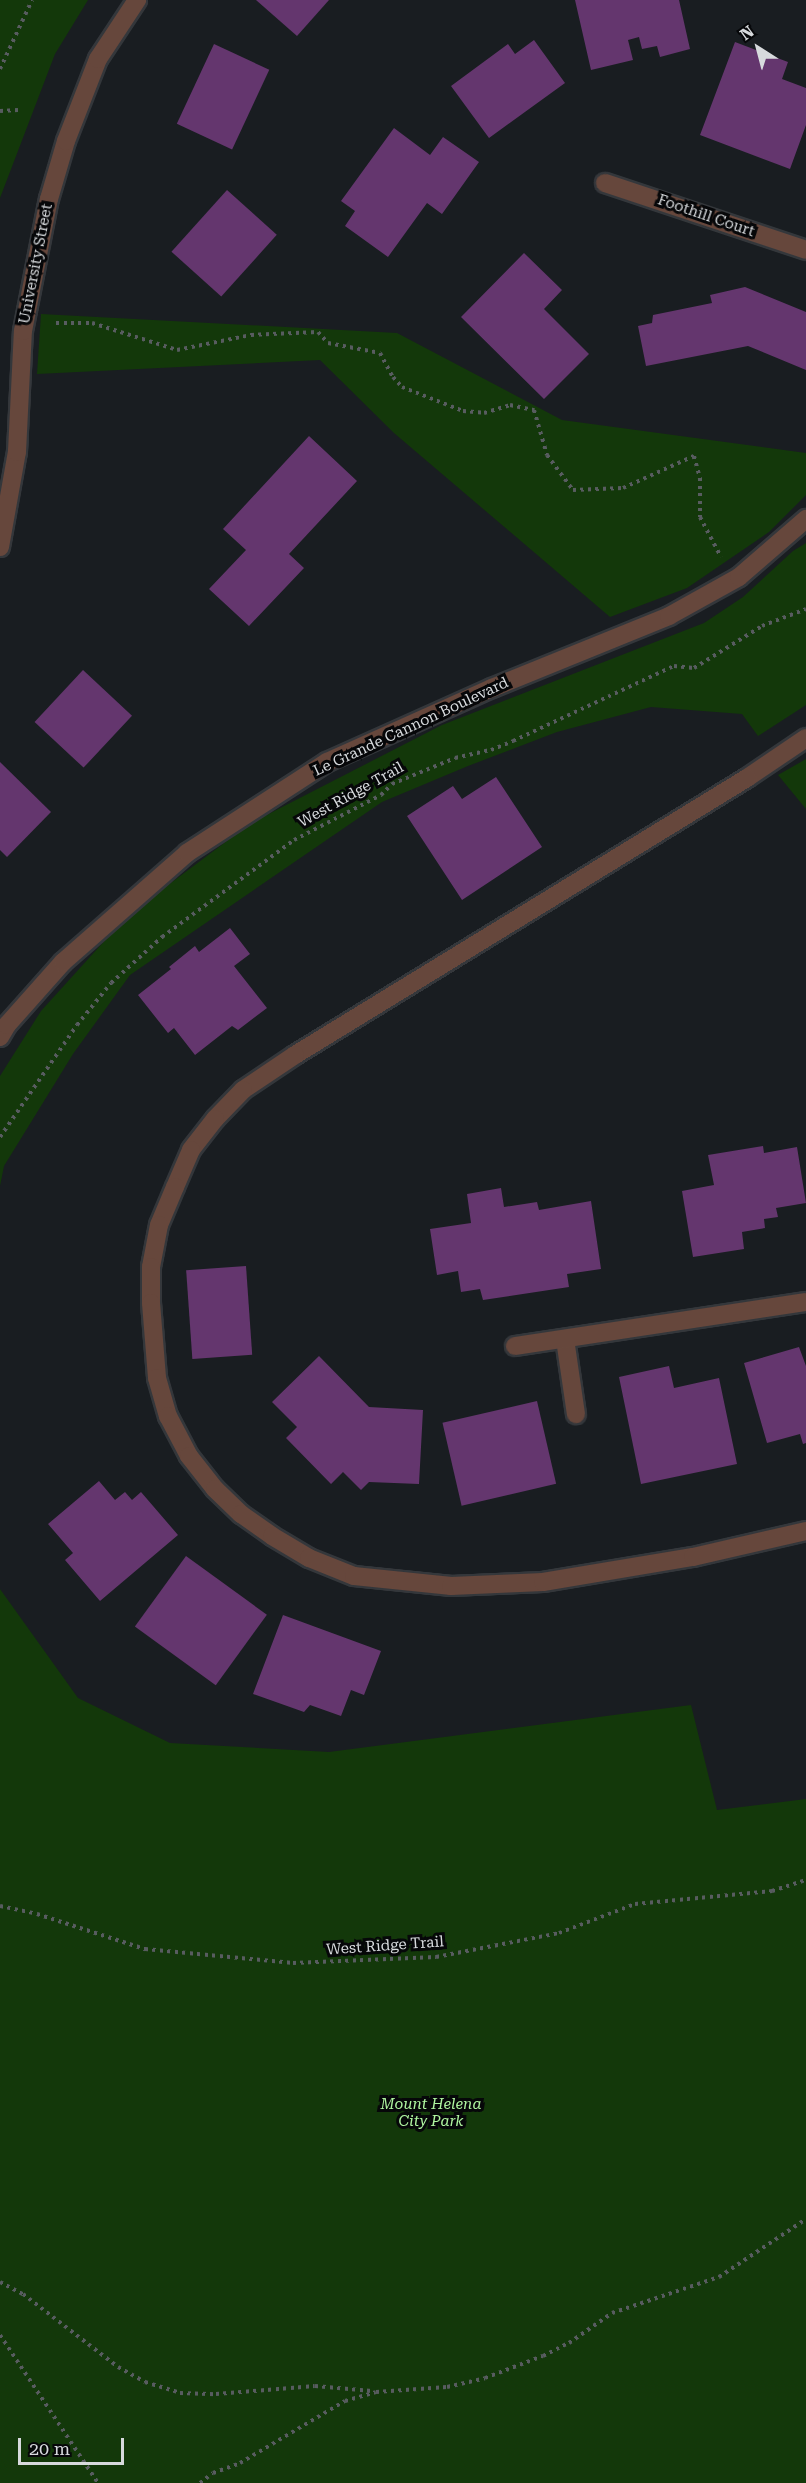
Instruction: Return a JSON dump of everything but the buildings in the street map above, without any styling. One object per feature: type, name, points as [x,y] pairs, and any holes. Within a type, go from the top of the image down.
[{"type":"street","name":"University Street","points":[[0,547],[17,452],[23,331],[49,199],[66,141],[98,59],[137,0]]},
{"type":"street","name":"Foothill Court","points":[[605,183],[806,250]]},
{"type":"street","name":"Le Grande Cannon Boulevard","points":[[0,1037],[7,1025],[63,962],[187,853],[327,762],[492,688],[669,616],[739,577],[806,519]]},
{"type":"street","points":[[806,738],[747,778],[296,1055],[243,1090],[215,1119],[191,1150],[159,1225],[151,1267],[151,1303],[157,1378],[168,1416],[189,1456],[215,1489],[241,1514],[309,1558],[354,1576],[450,1586],[543,1582],[693,1557],[806,1531]]},
{"type":"street","points":[[515,1346],[806,1302]]},
{"type":"street","points":[[565,1339],[576,1414]]},
{"type":"path","points":[[0,69],[32,0]]},
{"type":"path","points":[[0,111],[18,110]]},
{"type":"path","points":[[56,323],[92,323],[177,350],[251,335],[318,332],[328,343],[380,352],[393,377],[402,387],[463,411],[484,413],[510,405],[534,410],[547,455],[573,490],[623,488],[694,456],[700,478],[700,516],[716,551],[739,577]]},
{"type":"path","name":"West Ridge Trail","points":[[0,1137],[77,1025],[111,983],[162,937],[294,840],[381,795],[392,784],[455,758],[491,750],[513,741],[674,666],[694,668],[762,627],[806,609]]},
{"type":"path","name":"West Ridge Trail","points":[[0,1906],[37,1914],[146,1949],[293,1963],[436,1957],[559,1933],[634,1904],[772,1891],[806,1881]]},
{"type":"path","points":[[0,2282],[23,2294],[118,2367],[145,2382],[180,2393],[216,2394],[315,2385],[376,2392],[447,2387],[513,2368],[569,2343],[612,2313],[719,2277],[806,2219]]},
{"type":"path","points":[[0,2335],[98,2483]]},
{"type":"path","points":[[200,2483],[213,2473],[240,2463],[345,2401],[376,2392]]},
{"type":"green space","points":[[0,0],[88,0],[55,54],[0,198]]},
{"type":"green space","points":[[41,314],[397,333],[562,420],[806,453],[806,495],[769,532],[687,588],[610,617],[394,433],[320,360],[37,374]]},
{"type":"green space","points":[[806,543],[806,705],[758,736],[742,714],[651,707],[557,732],[382,802],[130,975],[73,1054],[4,1166],[0,1186],[0,1076],[41,1011],[128,915],[251,823],[442,725],[704,623],[743,597],[793,551]]},
{"type":"green space","points":[[806,759],[806,809],[778,775]]},
{"type":"green space","name":"Mount Helena City Park","points":[[0,1589],[78,1698],[170,1743],[329,1752],[691,1705],[717,1810],[806,1799],[806,2483],[0,2483]]}]
